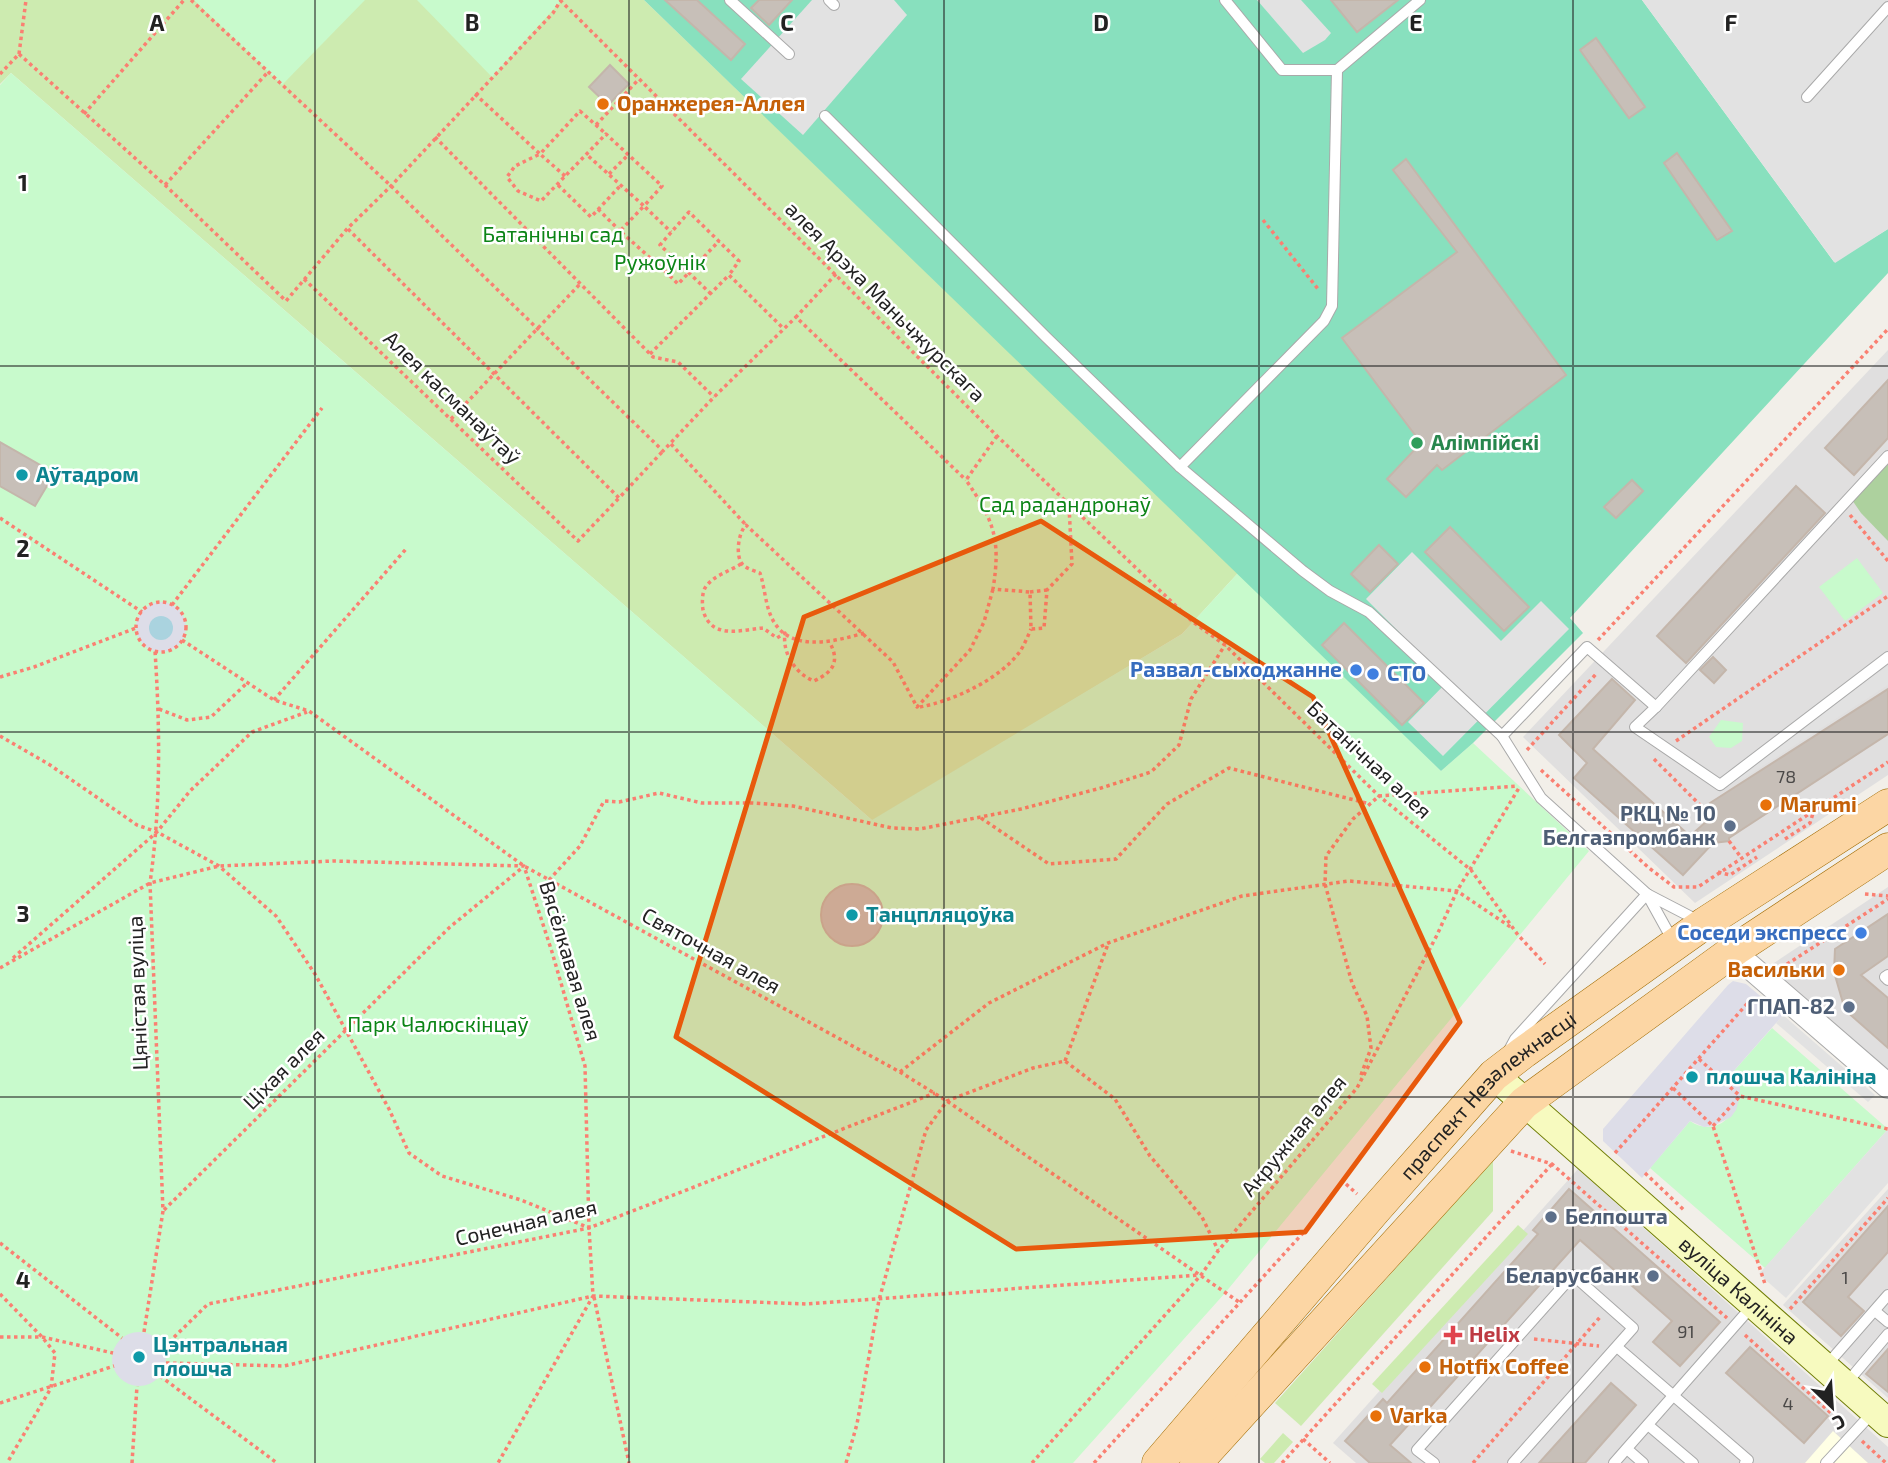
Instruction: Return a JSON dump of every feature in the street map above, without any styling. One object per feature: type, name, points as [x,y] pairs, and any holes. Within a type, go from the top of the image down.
[{"type":"main road","name":"праспект Незалежнасці","points":[[1158,1463],[1375,1209],[1494,1076],[1705,923],[1888,805]]},
{"type":"main road","name":"праспект Незалежнасці","points":[[1196,1463],[1524,1103],[1736,949],[1888,849]]},
{"type":"main road","name":"вуліца Калініна","points":[[1494,1076],[1752,1307],[1881,1417]]},
{"type":"street","points":[[1736,949],[1747,965],[1888,1086]]},
{"type":"lane","points":[[730,0],[789,54]]},
{"type":"lane","points":[[1225,0],[1282,70],[1337,70],[1420,0]]},
{"type":"lane","points":[[1807,97],[1888,6]]},
{"type":"lane","points":[[1180,467],[1324,321],[1332,306],[1337,70]]},
{"type":"lane","points":[[825,116],[1046,338],[1180,467],[1303,571],[1331,591],[1369,612],[1502,736],[1541,798],[1647,894],[1705,923]]},
{"type":"lane","points":[[1888,456],[1656,708],[1635,727],[1720,786],[1888,657]]},
{"type":"lane","points":[[1502,736],[1587,647],[1656,708]]},
{"type":"lane","points":[[1647,894],[1675,945]]},
{"type":"lane","points":[[1494,1076],[1515,1039],[1647,894]]},
{"type":"lane","points":[[1434,1463],[1417,1450],[1573,1275],[1633,1328],[1513,1463]]},
{"type":"lane","points":[[1835,1376],[1875,1311],[1888,1295]]},
{"type":"lane","points":[[1614,1463],[1752,1307]]},
{"type":"lane","points":[[1875,1311],[1888,1322]]},
{"type":"lane","points":[[1835,1376],[1888,1334]]},
{"type":"lane","points":[[1617,1347],[1748,1460],[1745,1463]]},
{"type":"lane","points":[[1826,1463],[1853,1433],[1881,1417]]},
{"type":"lane","points":[[1648,1425],[1693,1463]]},
{"type":"lane","points":[[1627,1449],[1643,1463]]},
{"type":"path","points":[[0,74],[19,54],[26,0]]},
{"type":"path","points":[[83,114],[184,0]]},
{"type":"path","points":[[191,0],[391,186],[663,452]]},
{"type":"path","points":[[19,54],[165,185],[286,301],[348,229],[553,13],[561,0]]},
{"type":"path","name":"алея Арэха Маньчжурскага","points":[[561,0],[997,436],[1193,622]]},
{"type":"path","points":[[165,185],[268,72]]},
{"type":"path","points":[[596,125],[639,79]]},
{"type":"path","points":[[475,94],[565,176]]},
{"type":"path","points":[[606,134],[541,201],[518,191],[507,177],[514,166],[540,154],[580,111],[606,134],[662,186],[620,231]]},
{"type":"path","points":[[435,137],[653,357],[678,362],[714,397]]},
{"type":"path","points":[[586,154],[671,232]]},
{"type":"path","points":[[609,174],[628,155]]},
{"type":"path","points":[[557,185],[591,216],[621,185]]},
{"type":"path","points":[[598,209],[678,284],[719,242]]},
{"type":"path","points":[[650,354],[710,294],[729,275],[739,261],[690,212],[660,245],[710,294]]},
{"type":"path","points":[[1263,220],[1332,306]]},
{"type":"path","points":[[348,229],[619,498],[836,274]]},
{"type":"path","points":[[666,272],[677,261]]},
{"type":"path","points":[[729,275],[784,330]]},
{"type":"path","name":"Алея касманаўтаў","points":[[304,279],[579,541],[619,498]]},
{"type":"path","points":[[451,419],[581,283]]},
{"type":"path","points":[[796,317],[966,480],[987,511],[998,557],[984,622],[970,650],[917,707]]},
{"type":"path","points":[[1590,649],[1888,329]]},
{"type":"path","points":[[173,605],[322,408]]},
{"type":"path","points":[[966,480],[997,436]]},
{"type":"path","points":[[671,444],[746,525],[893,662],[917,707]]},
{"type":"path","points":[[1031,629],[1044,628],[1047,590],[1072,564],[1069,505]]},
{"type":"path","points":[[1842,505],[1888,561]]},
{"type":"path","points":[[0,518],[142,612]]},
{"type":"path","points":[[746,525],[742,529],[739,545],[741,563],[760,573],[768,610],[778,629],[800,642],[830,643],[864,633]]},
{"type":"path","points":[[275,700],[406,549]]},
{"type":"path","points":[[741,563],[717,577],[704,589],[702,606],[707,620],[719,630],[739,633],[763,628],[777,638],[785,633]]},
{"type":"path","points":[[993,589],[1030,592],[1047,590]]},
{"type":"path","points":[[917,707],[941,703],[968,690],[998,672],[1020,651],[1031,629],[1030,592]]},
{"type":"path","points":[[1667,747],[1888,596]]},
{"type":"path","points":[[156,603],[173,605],[184,618],[186,626],[182,640],[169,650],[155,651],[142,643],[136,628],[142,612],[156,603]]},
{"type":"path","name":"Батанічная алея","points":[[1193,622],[1225,645],[1378,796],[1471,870],[1514,929]]},
{"type":"path","points":[[0,677],[34,667],[136,628]]},
{"type":"path","points":[[785,633],[783,645],[791,660],[802,676],[814,681],[825,676],[834,665],[836,654],[830,643]]},
{"type":"path","name":"Святочная алея","points":[[182,640],[246,684],[275,700],[309,711],[524,866],[935,1093],[1239,1303]]},
{"type":"path","points":[[549,880],[580,846],[604,801],[619,802],[659,793],[702,803],[793,806],[892,828],[920,829],[1101,788],[1151,772],[1180,745],[1191,699],[1225,645]]},
{"type":"path","name":"Цяністая вуліца","points":[[144,1332],[163,1211],[150,883],[157,832],[159,709],[155,651]]},
{"type":"path","points":[[1502,736],[1523,754],[1602,667]]},
{"type":"path","points":[[159,709],[187,720],[211,716],[246,684]]},
{"type":"path","points":[[0,962],[7,963],[157,832],[190,791],[252,732],[309,711]]},
{"type":"path","points":[[0,736],[50,765],[137,825],[157,832],[219,866],[276,916],[315,974],[389,1110],[409,1153],[442,1176],[521,1199],[589,1228]]},
{"type":"path","points":[[1653,758],[1712,817]]},
{"type":"path","points":[[1533,764],[1649,868],[1674,887],[1698,887],[1888,762]]},
{"type":"path","points":[[980,817],[1049,864],[1116,859],[1167,804],[1230,768],[1370,804]]},
{"type":"path","name":"Акружная алея","points":[[1032,1463],[1201,1275],[1218,1251],[1357,1088],[1457,891],[1520,786],[1378,796]]},
{"type":"path","points":[[1357,1088],[1371,1048],[1367,1016],[1352,983],[1325,884],[1326,856],[1353,819],[1378,796]]},
{"type":"path","points":[[1785,839],[1810,822],[1814,810]]},
{"type":"path","points":[[1729,841],[1740,857]]},
{"type":"path","points":[[1718,872],[1730,875],[1757,857]]},
{"type":"path","name":"Вясёлкавая алея","points":[[0,968],[150,883],[219,866],[333,861],[524,866],[585,1066],[593,1296],[629,1463]]},
{"type":"path","name":"Ціхая алея","points":[[163,1211],[450,927],[524,866]]},
{"type":"path","points":[[900,1072],[989,1003],[1108,943],[1242,896],[1349,881],[1457,891],[1514,929],[1545,964]]},
{"type":"path","points":[[1858,893],[1888,897]]},
{"type":"path","points":[[1779,961],[1781,968],[1888,897]]},
{"type":"path","points":[[1065,1061],[1108,943]]},
{"type":"path","points":[[1615,1153],[1757,993]]},
{"type":"path","points":[[1699,1059],[1740,1096],[1888,1129]]},
{"type":"path","points":[[846,1463],[857,1424],[880,1300],[926,1130],[947,1101],[1032,1068],[1065,1061],[1115,1099],[1150,1156],[1202,1217],[1218,1251]]},
{"type":"path","points":[[1673,1088],[1713,1126],[1752,1307]]},
{"type":"path","name":"Сонечная алея","points":[[164,1347],[208,1304],[589,1228],[935,1093]]},
{"type":"path","points":[[1713,1126],[1740,1096]]},
{"type":"path","points":[[1507,1150],[1552,1164],[1752,1307],[1853,1433],[1886,1463]]},
{"type":"path","points":[[1282,1463],[1552,1164]]},
{"type":"path","points":[[1346,1184],[1358,1195]]},
{"type":"path","points":[[1789,1310],[1888,1198]]},
{"type":"path","points":[[1094,1463],[1303,1233]]},
{"type":"path","points":[[0,1243],[122,1338]]},
{"type":"path","points":[[166,1363],[284,1366],[593,1296],[807,1304],[1201,1275]]},
{"type":"path","points":[[0,1294],[43,1337],[55,1353],[51,1388],[7,1463]]},
{"type":"path","points":[[498,1463],[593,1296]]},
{"type":"path","points":[[1473,1463],[1609,1306]]},
{"type":"path","points":[[0,1337],[43,1337],[113,1353]]},
{"type":"path","points":[[1518,1337],[1576,1345],[1617,1347]]},
{"type":"path","points":[[0,1403],[114,1366]]},
{"type":"path","points":[[160,1376],[277,1463]]},
{"type":"path","points":[[132,1463],[137,1386]]},
{"type":"path","points":[[1303,1439],[1330,1463]]},
{"type":"highlighted area","points":[[1041,521],[1313,697],[1460,1022],[1305,1232],[1016,1249],[676,1037],[804,617]]},
{"type":"shaded area","points":[[812,0],[894,0],[907,15],[803,135],[741,79]]},
{"type":"shaded area","points":[[1257,0],[1301,0],[1331,33],[1325,40],[1303,53]]},
{"type":"shaded area","points":[[1642,0],[1888,0],[1888,229],[1835,263]]},
{"type":"shaded area","points":[[1888,350],[1888,775],[1695,903],[1523,737]]},
{"type":"shaded area","points":[[1412,552],[1501,641],[1541,601],[1569,629],[1443,756],[1408,722],[1448,681],[1366,599]]},
{"type":"shaded area","points":[[161,602],[178,610],[186,627],[178,644],[161,652],[144,644],[136,627],[144,610]]},
{"type":"shaded area","points":[[1888,666],[1888,685],[1741,780],[1733,768]]},
{"type":"shaded area","points":[[1888,887],[1888,1071],[1768,967]]},
{"type":"shaded area","name":"плошча Калініна","points":[[1733,981],[1746,984],[1783,1015],[1732,1073],[1740,1087],[1740,1096],[1731,1117],[1713,1126],[1704,1127],[1690,1121],[1642,1178],[1603,1141],[1603,1129]]},
{"type":"shaded area","points":[[1783,1015],[1875,1095],[1868,1102],[1776,1023]]},
{"type":"shaded area","points":[[1888,1129],[1888,1183],[1786,1298],[1759,1274]]},
{"type":"shaded area","points":[[1578,1169],[1888,1447],[1888,1463],[1356,1463],[1333,1443]]},
{"type":"shaded area","points":[[1888,1189],[1888,1398],[1783,1305]]},
{"type":"shaded area","name":"Цэнтральная плошча","points":[[139,1332],[158,1340],[166,1359],[158,1378],[139,1386],[120,1378],[112,1359],[120,1340]]},
{"type":"shaded area","points":[[1833,1431],[1845,1442],[1868,1463],[1805,1463]]},
{"type":"green space","name":"Батанічны сад","points":[[0,0],[644,0],[1238,573],[1182,634],[873,821],[11,73],[0,84]]},
{"type":"green space","points":[[194,0],[365,0],[282,85]]},
{"type":"green space","points":[[417,0],[560,0],[561,1],[492,77]]},
{"type":"green space","name":"Алімпійскі","points":[[644,0],[1642,0],[1834,262],[1888,229],[1888,273],[1570,618],[1583,633],[1473,743],[1441,771]]},
{"type":"green space","name":"Парк Чалюскінцаў","points":[[11,73],[872,820],[1182,634],[1238,573],[1441,771],[1473,743],[1589,851],[1225,1293],[1073,1463],[0,1463],[0,85]]},
{"type":"green space","points":[[1888,463],[1888,541],[1861,513],[1850,497]]},
{"type":"green space","points":[[1857,558],[1883,593],[1845,621],[1819,587]]},
{"type":"green space","points":[[1721,720],[1743,723],[1742,741],[1731,748],[1716,747],[1709,737]]},
{"type":"green space","points":[[1772,1028],[1888,1129],[1765,1268],[1650,1168],[1690,1121],[1702,1126],[1713,1126],[1730,1115],[1738,1095],[1737,1083],[1732,1073]]},
{"type":"green space","points":[[1493,1160],[1493,1211],[1301,1426],[1275,1403]]},
{"type":"green space","points":[[1518,1225],[1528,1234],[1382,1393],[1372,1384]]},
{"type":"green space","points":[[1283,1433],[1293,1442],[1274,1463],[1265,1463],[1260,1459]]},
{"type":"water","points":[[161,616],[169,620],[173,628],[169,636],[161,640],[153,636],[149,628],[153,620]]},
{"type":"building","points":[[665,0],[697,0],[745,44],[731,60]]},
{"type":"building","points":[[759,0],[792,0],[769,25],[751,8]]},
{"type":"building","points":[[1331,0],[1398,0],[1357,32]]},
{"type":"building","points":[[1596,38],[1645,107],[1629,118],[1580,50]]},
{"type":"building","points":[[610,65],[629,84],[608,105],[589,87]]},
{"type":"building","points":[[1677,153],[1732,231],[1717,240],[1664,163]]},
{"type":"building","points":[[1406,159],[1566,375],[1442,470],[1437,465],[1406,497],[1387,479],[1421,443],[1342,338],[1457,252],[1393,170]]},
{"type":"building","points":[[1888,380],[1888,438],[1854,475],[1825,448]]},
{"type":"building","name":"Аўтадром","points":[[0,442],[47,469],[41,480],[48,484],[35,506],[0,486]]},
{"type":"building","points":[[1632,480],[1643,491],[1616,518],[1604,507]]},
{"type":"building","points":[[1796,486],[1825,513],[1686,663],[1657,636]]},
{"type":"building","points":[[1450,527],[1529,607],[1504,631],[1425,552]]},
{"type":"building","points":[[1379,545],[1398,564],[1370,592],[1351,574]]},
{"type":"building","name":"СТО","points":[[1344,623],[1424,703],[1402,725],[1322,645]]},
{"type":"building","points":[[1713,657],[1726,670],[1714,683],[1700,670]]},
{"type":"building","points":[[1612,679],[1635,700],[1593,749],[1690,836],[1716,813],[1710,803],[1888,689],[1888,734],[1729,838],[1729,841],[1713,843],[1683,875],[1574,778],[1587,763],[1559,735]]},
{"type":"building","name":"Танцпляцоўка","points":[[852,884],[874,893],[883,915],[874,937],[852,946],[830,937],[821,915],[830,893]]},
{"type":"building","points":[[1888,914],[1888,956],[1861,975],[1888,998],[1888,1048],[1845,1010],[1834,972],[1835,949]]},
{"type":"building","points":[[1569,1189],[1720,1322],[1680,1366],[1653,1342],[1672,1321],[1580,1240],[1414,1425],[1410,1423],[1390,1445],[1411,1463],[1370,1463],[1345,1441],[1383,1399],[1387,1403],[1538,1234],[1533,1230]]},
{"type":"building","points":[[1888,1206],[1888,1252],[1848,1297],[1864,1311],[1841,1336],[1803,1302]]},
{"type":"building","points":[[1750,1347],[1828,1416],[1804,1443],[1726,1373]]},
{"type":"building","points":[[1888,1349],[1888,1392],[1866,1374]]},
{"type":"building","points":[[1611,1383],[1636,1405],[1585,1463],[1539,1463]]},
{"type":"place","name":"Оранжерея-Аллея","points":[[603,104]]},
{"type":"place","name":"Алімпійскі","points":[[1417,443]]},
{"type":"place","name":"Аўтадром","points":[[22,475]]},
{"type":"place","name":"Развал-сыходжанне","points":[[1356,670]]},
{"type":"place","name":"СТО","points":[[1373,674]]},
{"type":"place","name":"Marumi","points":[[1766,805]]},
{"type":"place","name":"РКЦ № 10 Белгазпромбанк","points":[[1730,826]]},
{"type":"place","name":"Танцпляцоўка","points":[[852,915]]},
{"type":"place","name":"Соседи экспресс","points":[[1861,933]]},
{"type":"place","name":"Васильки","points":[[1839,970]]},
{"type":"place","name":"ГПАП-82","points":[[1849,1007]]},
{"type":"place","name":"плошча Калініна","points":[[1692,1077]]},
{"type":"place","name":"Белпошта","points":[[1551,1217]]},
{"type":"place","name":"Беларусбанк","points":[[1653,1276]]},
{"type":"place","name":"Helix","points":[[1453,1335]]},
{"type":"place","name":"Цэнтральная плошча","points":[[139,1357]]},
{"type":"place","name":"Hotfix Coffee","points":[[1425,1367]]},
{"type":"place","name":"Varka","points":[[1376,1416]]},
{"type":"park label","name":"Ружоўнік","points":[[660,263]]},
{"type":"park label","name":"Сад радандронаў","points":[[1065,505]]}]
